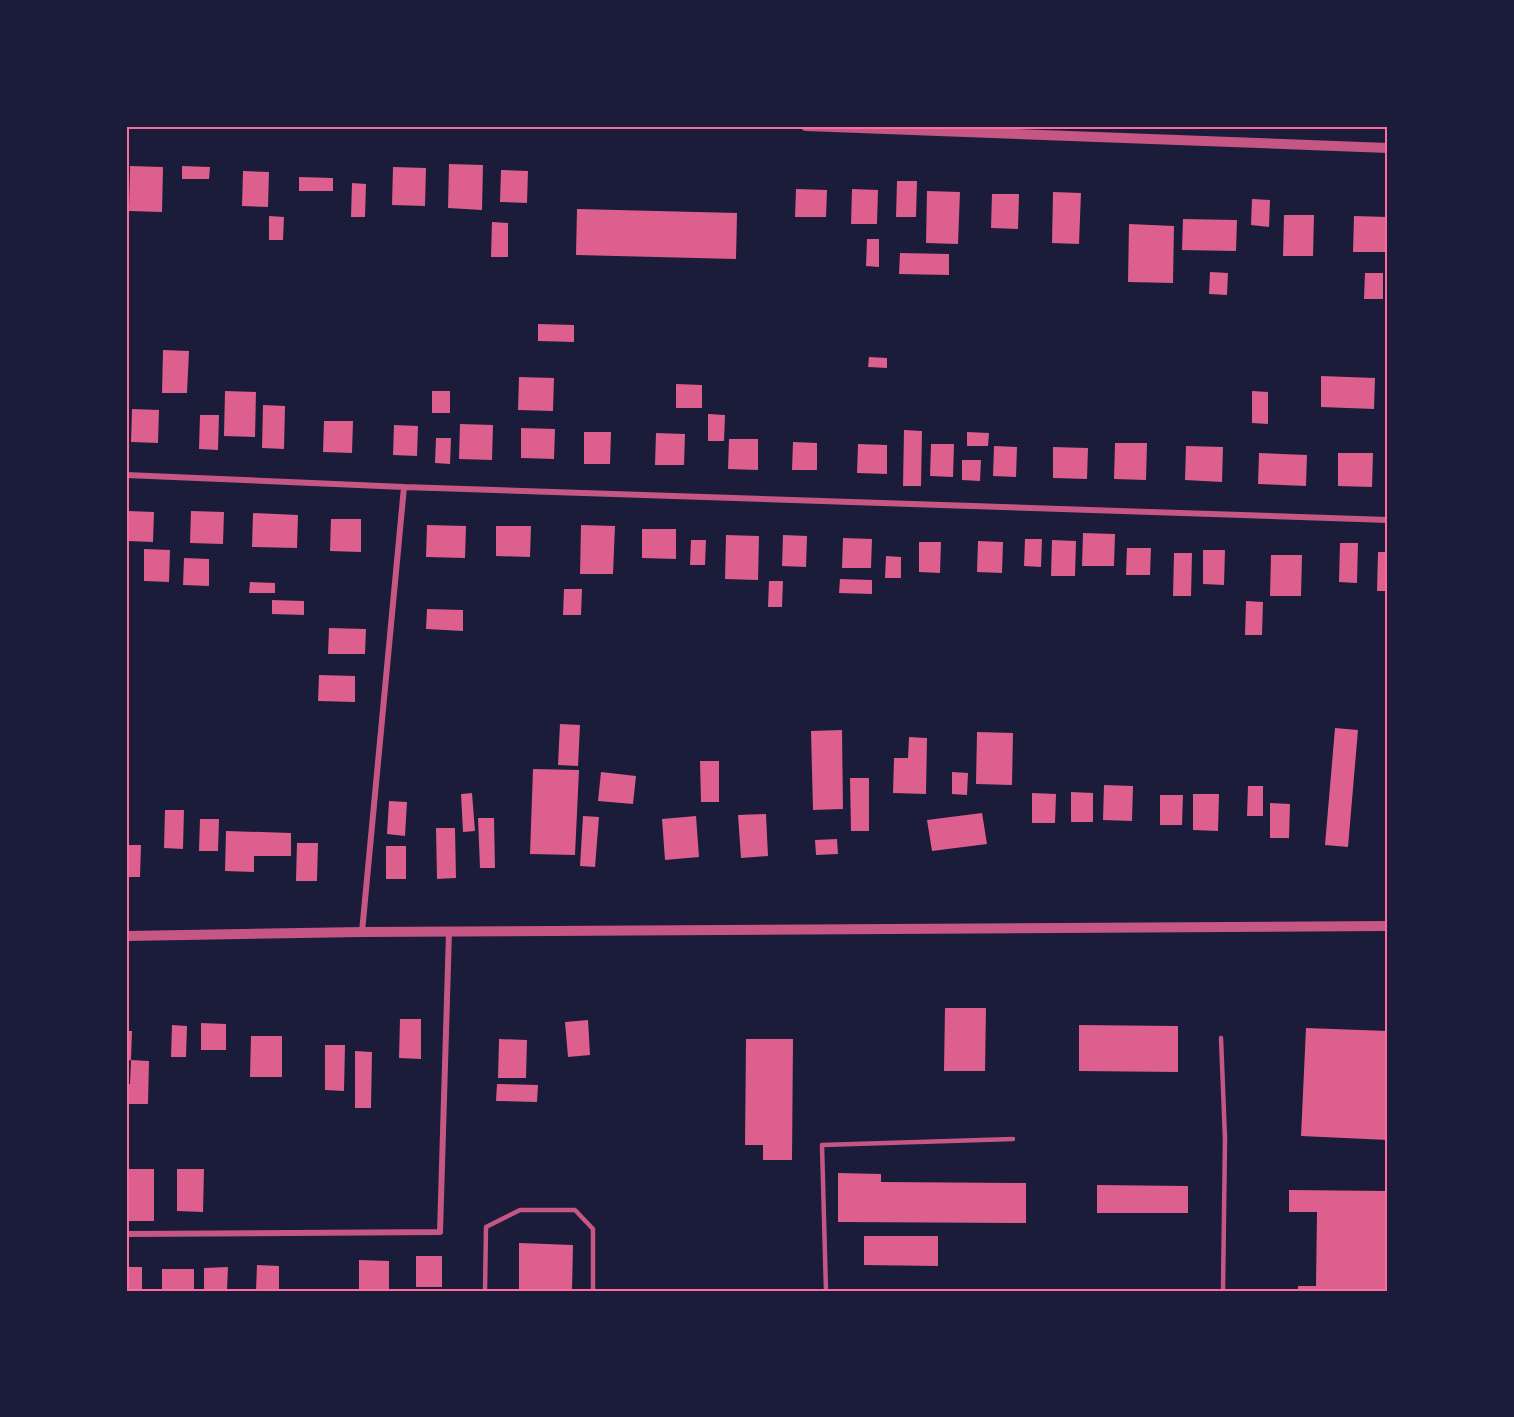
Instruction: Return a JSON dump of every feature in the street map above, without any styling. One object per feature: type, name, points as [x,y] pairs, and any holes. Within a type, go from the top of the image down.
[{"type":"street","points":[[806,126],[1388,148]]},
{"type":"street","points":[[126,475],[404,488],[1388,520],[1388,508]]},
{"type":"street","points":[[362,932],[404,488]]},
{"type":"street","points":[[126,936],[362,932],[1388,926]]},
{"type":"street","points":[[126,1234],[440,1232],[448,932]]},
{"type":"lane","points":[[1221,1038],[1225,1139],[1223,1291]]},
{"type":"lane","points":[[826,1291],[822,1145],[1013,1138]]},
{"type":"lane","points":[[485,1291],[486,1227],[520,1210],[575,1210],[593,1229],[593,1291]]},
{"type":"building","points":[[449,164],[483,165],[482,210],[448,208]]},
{"type":"building","points":[[130,166],[163,167],[162,212],[129,211]]},
{"type":"building","points":[[182,166],[210,167],[209,179],[182,179]]},
{"type":"building","points":[[393,167],[426,168],[425,206],[392,205]]},
{"type":"building","points":[[501,170],[528,171],[527,203],[500,202]]},
{"type":"building","points":[[243,171],[269,172],[268,207],[242,206]]},
{"type":"building","points":[[299,177],[333,178],[333,191],[299,191]]},
{"type":"building","points":[[897,181],[917,181],[916,217],[896,217]]},
{"type":"building","points":[[352,183],[366,184],[365,217],[351,217]]},
{"type":"building","points":[[796,189],[827,190],[826,217],[795,217]]},
{"type":"building","points":[[852,189],[878,190],[877,224],[851,224]]},
{"type":"building","points":[[927,191],[960,192],[958,244],[926,243]]},
{"type":"building","points":[[1053,192],[1081,193],[1079,244],[1052,243]]},
{"type":"building","points":[[992,194],[1019,194],[1018,229],[991,228]]},
{"type":"building","points":[[1252,199],[1270,200],[1269,227],[1251,225]]},
{"type":"building","points":[[577,209],[737,213],[736,259],[576,255]]},
{"type":"building","points":[[1284,215],[1314,215],[1313,256],[1283,256]]},
{"type":"building","points":[[269,216],[284,217],[283,240],[269,240]]},
{"type":"building","points":[[1354,216],[1387,217],[1386,252],[1353,252]]},
{"type":"building","points":[[1183,219],[1237,220],[1236,251],[1182,250]]},
{"type":"building","points":[[492,222],[508,223],[508,257],[491,257]]},
{"type":"building","points":[[1129,224],[1174,226],[1173,283],[1128,282]]},
{"type":"building","points":[[867,239],[879,239],[879,267],[866,266]]},
{"type":"building","points":[[900,253],[949,254],[949,275],[899,274]]},
{"type":"building","points":[[1210,272],[1228,273],[1227,295],[1209,294]]},
{"type":"building","points":[[1365,273],[1383,273],[1383,299],[1364,299]]},
{"type":"building","points":[[538,324],[574,325],[574,342],[538,341]]},
{"type":"building","points":[[163,350],[189,351],[187,393],[162,393]]},
{"type":"building","points":[[869,357],[887,358],[887,368],[868,367]]},
{"type":"building","points":[[1321,376],[1375,378],[1374,409],[1321,407]]},
{"type":"building","points":[[519,377],[554,378],[553,411],[518,410]]},
{"type":"building","points":[[676,384],[702,385],[702,408],[676,408]]},
{"type":"building","points":[[225,391],[256,392],[255,437],[224,436]]},
{"type":"building","points":[[432,391],[450,391],[450,413],[432,413]]},
{"type":"building","points":[[1252,391],[1268,392],[1268,424],[1252,423]]},
{"type":"building","points":[[263,405],[285,406],[284,449],[262,448]]},
{"type":"building","points":[[132,409],[159,410],[158,443],[131,442]]},
{"type":"building","points":[[708,414],[725,415],[724,441],[708,441]]},
{"type":"building","points":[[200,415],[219,415],[218,450],[199,449]]},
{"type":"building","points":[[324,421],[353,421],[352,453],[323,452]]},
{"type":"building","points":[[460,424],[493,425],[492,460],[459,459]]},
{"type":"building","points":[[394,425],[418,426],[417,456],[393,455]]},
{"type":"building","points":[[521,428],[555,429],[554,459],[521,458]]},
{"type":"building","points":[[904,430],[922,431],[921,486],[903,486]]},
{"type":"building","points":[[584,432],[611,432],[610,464],[584,464]]},
{"type":"building","points":[[967,432],[989,433],[988,446],[967,446]]},
{"type":"building","points":[[656,433],[685,434],[684,465],[655,465]]},
{"type":"building","points":[[436,438],[451,438],[450,464],[435,463]]},
{"type":"building","points":[[729,439],[758,439],[758,470],[728,469]]},
{"type":"building","points":[[793,442],[817,443],[817,470],[792,470]]},
{"type":"building","points":[[1115,443],[1147,443],[1146,480],[1114,479]]},
{"type":"building","points":[[858,444],[887,445],[887,474],[857,473]]},
{"type":"building","points":[[931,444],[954,444],[953,477],[930,476]]},
{"type":"building","points":[[994,446],[1017,447],[1016,477],[993,476]]},
{"type":"building","points":[[1186,446],[1223,447],[1222,482],[1185,480]]},
{"type":"building","points":[[1053,447],[1088,448],[1087,479],[1053,478]]},
{"type":"building","points":[[1259,453],[1307,455],[1306,486],[1258,484]]},
{"type":"building","points":[[1338,453],[1373,453],[1372,487],[1338,486]]},
{"type":"building","points":[[962,460],[981,460],[980,481],[962,480]]},
{"type":"building","points":[[128,511],[154,512],[153,542],[127,541]]},
{"type":"building","points":[[191,511],[224,512],[223,544],[190,543]]},
{"type":"building","points":[[253,513],[298,515],[297,548],[252,547]]},
{"type":"building","points":[[331,519],[361,519],[361,552],[330,551]]},
{"type":"building","points":[[427,525],[466,526],[465,558],[426,557]]},
{"type":"building","points":[[581,525],[615,526],[613,574],[580,574]]},
{"type":"building","points":[[496,526],[531,526],[530,557],[496,556]]},
{"type":"building","points":[[642,529],[676,529],[676,559],[642,558]]},
{"type":"building","points":[[1083,533],[1115,534],[1114,566],[1082,566]]},
{"type":"building","points":[[726,535],[759,536],[758,580],[725,579]]},
{"type":"building","points":[[783,535],[807,536],[806,567],[782,566]]},
{"type":"building","points":[[843,538],[872,539],[871,568],[842,568]]},
{"type":"building","points":[[1025,539],[1042,539],[1041,567],[1024,566]]},
{"type":"building","points":[[691,540],[706,540],[705,565],[690,565]]},
{"type":"building","points":[[1052,540],[1076,541],[1075,576],[1051,576]]},
{"type":"building","points":[[978,541],[1003,542],[1002,573],[977,572]]},
{"type":"building","points":[[919,542],[941,542],[940,573],[919,572]]},
{"type":"building","points":[[1340,543],[1358,543],[1357,583],[1339,582]]},
{"type":"building","points":[[1127,548],[1151,548],[1150,575],[1126,575]]},
{"type":"building","points":[[144,549],[170,550],[169,582],[144,581]]},
{"type":"building","points":[[1203,550],[1225,550],[1224,585],[1203,584]]},
{"type":"building","points":[[1378,552],[1388,552],[1388,591],[1377,591]]},
{"type":"building","points":[[1174,553],[1192,553],[1191,596],[1173,596]]},
{"type":"building","points":[[1271,555],[1302,555],[1301,596],[1270,596]]},
{"type":"building","points":[[886,556],[901,557],[901,578],[885,578]]},
{"type":"building","points":[[184,558],[209,559],[209,586],[183,585]]},
{"type":"building","points":[[840,579],[872,580],[872,594],[839,593]]},
{"type":"building","points":[[769,581],[783,581],[782,607],[768,607]]},
{"type":"building","points":[[250,582],[275,583],[275,593],[249,593]]},
{"type":"building","points":[[564,589],[582,589],[581,615],[563,615]]},
{"type":"building","points":[[272,600],[304,601],[304,615],[272,614]]},
{"type":"building","points":[[1246,601],[1263,602],[1262,635],[1245,635]]},
{"type":"building","points":[[427,609],[463,610],[463,631],[426,629]]},
{"type":"building","points":[[329,628],[366,629],[365,654],[328,654]]},
{"type":"building","points":[[319,675],[355,676],[355,702],[318,701]]},
{"type":"building","points":[[560,724],[580,725],[578,766],[558,765]]},
{"type":"building","points":[[1335,728],[1358,730],[1348,847],[1325,845]]},
{"type":"building","points":[[842,730],[843,809],[813,810],[811,731]]},
{"type":"building","points":[[977,732],[1013,733],[1012,785],[976,784]]},
{"type":"building","points":[[909,737],[927,738],[926,794],[893,793],[894,758],[908,758]]},
{"type":"building","points":[[700,761],[719,761],[719,802],[701,802]]},
{"type":"building","points":[[533,769],[579,770],[575,855],[530,854]]},
{"type":"building","points":[[601,772],[636,776],[633,804],[598,801]]},
{"type":"building","points":[[952,772],[968,773],[967,795],[952,794]]},
{"type":"building","points":[[850,778],[869,778],[869,831],[851,831]]},
{"type":"building","points":[[1104,785],[1133,786],[1132,821],[1103,820]]},
{"type":"building","points":[[1248,786],[1263,786],[1263,816],[1247,816]]},
{"type":"building","points":[[1071,792],[1093,793],[1093,822],[1071,822]]},
{"type":"building","points":[[472,793],[475,831],[463,832],[461,794]]},
{"type":"building","points":[[1032,793],[1056,794],[1055,823],[1032,823]]},
{"type":"building","points":[[1193,794],[1219,794],[1218,831],[1193,830]]},
{"type":"building","points":[[1160,795],[1183,795],[1182,825],[1160,825]]},
{"type":"building","points":[[389,801],[407,802],[405,836],[387,834]]},
{"type":"building","points":[[1270,803],[1290,804],[1289,838],[1270,838]]},
{"type":"building","points":[[165,810],[184,810],[183,849],[164,848]]},
{"type":"building","points":[[982,813],[987,844],[932,851],[927,820]]},
{"type":"building","points":[[766,814],[768,856],[741,858],[738,815]]},
{"type":"building","points":[[583,816],[599,817],[595,867],[580,866]]},
{"type":"building","points":[[696,816],[699,857],[665,860],[662,819]]},
{"type":"building","points":[[478,818],[494,818],[495,868],[480,868]]},
{"type":"building","points":[[200,819],[219,819],[218,851],[199,851]]},
{"type":"building","points":[[436,828],[455,828],[456,878],[437,879]]},
{"type":"building","points":[[226,831],[291,833],[291,856],[254,856],[254,872],[225,871]]},
{"type":"building","points":[[837,839],[838,854],[816,855],[815,840]]},
{"type":"building","points":[[297,843],[318,843],[317,881],[296,881]]},
{"type":"building","points":[[126,845],[141,845],[140,877],[126,877]]},
{"type":"building","points":[[386,846],[406,846],[406,879],[386,879]]},
{"type":"building","points":[[945,1008],[986,1008],[985,1071],[944,1071]]},
{"type":"building","points":[[400,1019],[421,1019],[421,1059],[399,1058]]},
{"type":"building","points":[[588,1020],[590,1055],[568,1057],[565,1022]]},
{"type":"building","points":[[201,1023],[226,1024],[226,1050],[201,1050]]},
{"type":"building","points":[[172,1025],[187,1026],[186,1057],[171,1057]]},
{"type":"building","points":[[1079,1025],[1178,1026],[1178,1072],[1079,1071]]},
{"type":"building","points":[[1306,1028],[1388,1031],[1388,1140],[1301,1136]]},
{"type":"building","points":[[126,1031],[132,1031],[131,1060],[126,1061]]},
{"type":"building","points":[[251,1036],[282,1036],[282,1077],[250,1077]]},
{"type":"building","points":[[499,1039],[527,1040],[526,1078],[498,1078]]},
{"type":"building","points":[[746,1039],[793,1039],[792,1160],[763,1160],[763,1145],[745,1145]]},
{"type":"building","points":[[325,1045],[345,1045],[344,1091],[325,1090]]},
{"type":"building","points":[[355,1051],[372,1052],[371,1108],[355,1108]]},
{"type":"building","points":[[131,1060],[149,1061],[148,1104],[126,1104],[126,1084],[130,1084]]},
{"type":"building","points":[[497,1084],[538,1085],[537,1102],[496,1101]]},
{"type":"building","points":[[126,1169],[154,1169],[154,1221],[126,1221]]},
{"type":"building","points":[[177,1169],[204,1169],[203,1212],[177,1211]]},
{"type":"building","points":[[838,1173],[881,1174],[881,1182],[1026,1183],[1026,1223],[838,1222]]},
{"type":"building","points":[[1097,1185],[1188,1186],[1188,1213],[1097,1213]]},
{"type":"building","points":[[1289,1190],[1388,1191],[1388,1291],[1298,1291],[1298,1286],[1316,1286],[1317,1212],[1289,1212]]},
{"type":"building","points":[[864,1236],[938,1236],[938,1266],[864,1265]]},
{"type":"building","points":[[519,1243],[573,1245],[572,1291],[519,1291]]},
{"type":"building","points":[[416,1256],[442,1256],[442,1287],[416,1287]]},
{"type":"building","points":[[359,1260],[389,1261],[389,1291],[359,1291]]},
{"type":"building","points":[[257,1265],[279,1266],[279,1291],[256,1291]]},
{"type":"building","points":[[126,1267],[142,1267],[142,1291],[126,1291]]},
{"type":"building","points":[[228,1267],[227,1291],[204,1291],[204,1268]]},
{"type":"building","points":[[162,1269],[194,1269],[194,1291],[162,1291]]}]
